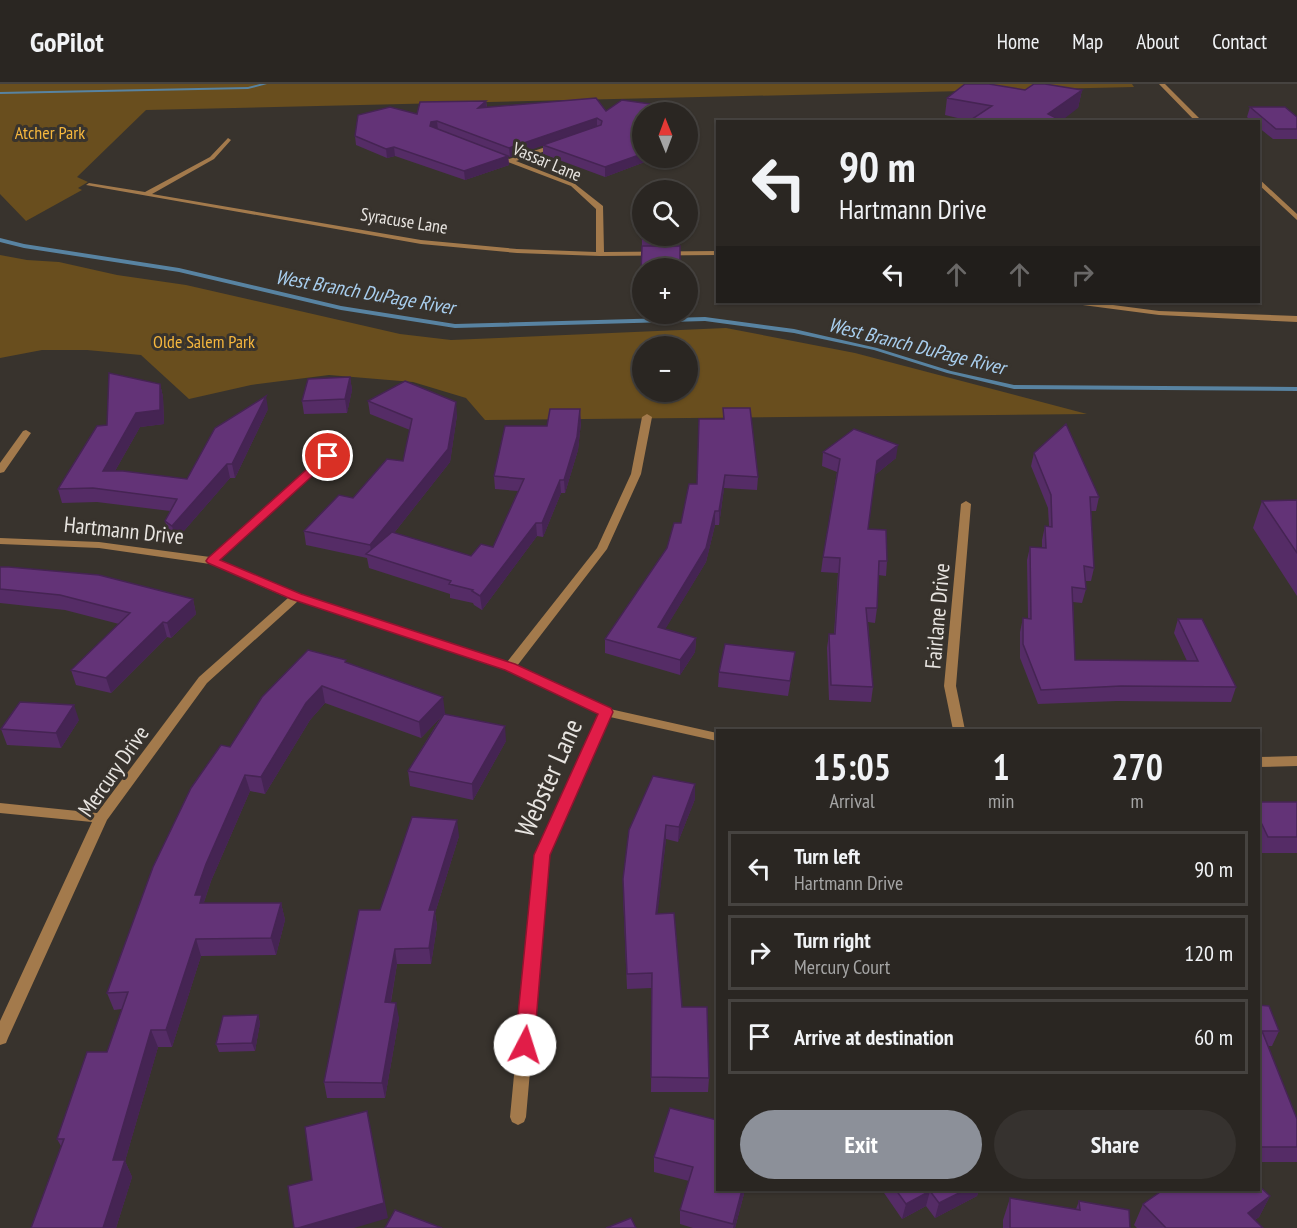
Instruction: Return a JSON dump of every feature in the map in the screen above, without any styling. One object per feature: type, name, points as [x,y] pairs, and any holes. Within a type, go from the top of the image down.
[{"type":"street","points":[[1162,84],[1198,120]]},
{"type":"street","points":[[148,193],[212,158],[228,140]]},
{"type":"street","points":[[510,161],[565,142]]},
{"type":"street","name":"Vassar Lane","points":[[488,153],[573,185],[600,208],[600,254]]},
{"type":"street","points":[[1260,182],[1297,218]]},
{"type":"street","name":"Syracuse Lane","points":[[89,185],[148,193],[421,242],[518,251],[600,254],[716,253]]},
{"type":"street","points":[[1083,303],[1159,313],[1297,319]]},
{"type":"street","points":[[510,667],[602,549],[636,474],[647,417]]},
{"type":"street","points":[[0,470],[26,433]]},
{"type":"street","points":[[212,561],[328,456]]},
{"type":"street","name":"Fairlane Drive","points":[[959,729],[950,686],[966,504]]},
{"type":"street","name":"Hartmann Drive","points":[[0,541],[99,545],[212,561],[296,597],[510,667],[606,712],[716,737]]},
{"type":"street","name":"Mercury Drive","points":[[0,1038],[101,819],[203,680],[296,597]]},
{"type":"street","name":"Webster Lane","points":[[518,1117],[542,855],[606,712]]},
{"type":"street","points":[[1260,762],[1297,761]]},
{"type":"street","points":[[0,808],[101,819]]},
{"type":"green space","name":"Atcher Park","points":[[0,84],[1132,84],[1134,87],[146,110],[77,177],[88,182],[78,188],[82,190],[26,221],[0,194]]},
{"type":"green space","name":"Olde Salem Park","points":[[0,255],[59,262],[117,275],[186,285],[400,334],[451,340],[726,328],[855,353],[1087,414],[485,420],[466,398],[413,382],[329,375],[251,385],[189,399],[141,355],[87,350],[42,350],[0,358]]},
{"type":"building","points":[[965,84],[989,84],[1025,90],[1034,84],[1045,84],[1082,90],[1048,114],[1060,120],[971,120],[992,106],[947,98]]},
{"type":"building","points":[[596,98],[606,111],[622,100],[636,102],[632,102],[632,158],[605,167],[543,145],[601,125],[602,121],[597,118],[509,148],[437,121],[431,122],[430,126],[508,156],[464,171],[394,147],[386,149],[355,136],[358,115],[390,107],[417,114],[420,102],[486,101],[478,108]]},
{"type":"building","points":[[1250,107],[1285,107],[1297,117],[1297,129],[1276,129]]},
{"type":"building","points":[[642,246],[680,246],[680,258],[642,258]]},
{"type":"building","points":[[109,373],[160,384],[160,410],[136,413],[103,471],[123,471],[187,479],[215,428],[266,396],[232,464],[227,464],[172,526],[165,521],[177,499],[93,488],[58,489],[97,426],[107,425]]},
{"type":"building","points":[[350,377],[345,399],[302,401],[308,379]]},
{"type":"building","points":[[405,381],[456,402],[448,449],[370,545],[304,531],[339,495],[353,498],[387,459],[403,461],[412,419],[368,401]]},
{"type":"building","points":[[723,408],[750,408],[758,477],[725,475],[719,511],[715,511],[706,548],[658,627],[696,638],[680,660],[605,639],[667,548],[674,523],[681,523],[689,484],[697,484],[699,419],[724,419]]},
{"type":"building","points":[[550,409],[580,409],[577,437],[564,480],[560,480],[542,523],[536,523],[480,596],[473,590],[449,584],[451,581],[366,554],[392,532],[471,556],[481,544],[493,547],[524,479],[494,476],[505,426],[547,426]]},
{"type":"building","points":[[1066,424],[1099,497],[1090,497],[1094,568],[1084,566],[1086,589],[1072,587],[1075,660],[1198,661],[1178,619],[1202,619],[1236,687],[1121,686],[1041,690],[1023,644],[1023,618],[1031,619],[1030,547],[1046,548],[1045,526],[1052,527],[1051,495],[1034,453]]},
{"type":"building","points":[[854,429],[898,445],[877,461],[868,529],[886,530],[887,561],[879,561],[877,608],[866,608],[873,687],[831,685],[829,634],[835,634],[840,558],[823,557],[840,459],[823,452]]},
{"type":"building","points":[[1297,500],[1297,553],[1262,501]]},
{"type":"building","points":[[0,567],[99,575],[193,599],[167,623],[163,622],[106,678],[71,670],[130,613],[60,595],[0,589]]},
{"type":"building","points":[[725,644],[795,652],[790,681],[719,672]]},
{"type":"building","points":[[308,650],[346,660],[345,662],[443,697],[419,722],[322,686],[306,703],[261,777],[245,775],[195,895],[202,895],[200,903],[281,903],[271,938],[196,939],[166,1030],[151,1030],[113,1160],[125,1160],[103,1228],[31,1228],[64,1139],[57,1139],[87,1052],[107,1052],[128,992],[107,993],[153,867],[191,788],[221,745],[230,747],[262,697]]},
{"type":"building","points":[[20,702],[74,705],[56,733],[1,729]]},
{"type":"building","points":[[444,714],[505,726],[472,784],[408,771]]},
{"type":"building","points":[[653,776],[695,784],[679,827],[666,825],[656,914],[674,913],[682,1007],[707,1007],[709,1078],[651,1077],[652,973],[627,974],[623,879],[629,830]]},
{"type":"building","points":[[1260,802],[1297,802],[1297,837],[1268,837],[1260,820]]},
{"type":"building","points":[[412,817],[457,820],[429,910],[435,910],[429,948],[395,949],[385,1002],[396,1003],[382,1083],[324,1082],[359,910],[380,910]]},
{"type":"building","points":[[1260,1005],[1269,1006],[1279,1031],[1262,1031],[1297,1119],[1297,1147],[1260,1147]]},
{"type":"building","points":[[258,1015],[252,1043],[216,1044],[223,1016]]},
{"type":"building","points":[[670,1108],[716,1120],[716,1191],[742,1191],[733,1224],[680,1210],[693,1167],[654,1157]]},
{"type":"building","points":[[367,1111],[384,1203],[294,1228],[288,1186],[312,1180],[305,1127]]},
{"type":"building","points":[[1260,1187],[1270,1196],[1248,1213],[1263,1228],[1166,1228],[1143,1204],[1162,1191],[1260,1191]]},
{"type":"building","points":[[897,1191],[930,1191],[906,1204]]},
{"type":"building","points":[[930,1191],[963,1191],[939,1203]]},
{"type":"building","points":[[1010,1198],[1080,1210],[1079,1201],[1129,1210],[1130,1228],[1010,1228]]},
{"type":"building","points":[[395,1210],[442,1228],[385,1228]]},
{"type":"building","points":[[631,1218],[636,1228],[606,1228]]},
{"type":"waterway","points":[[0,93],[248,88],[265,84]]},
{"type":"waterway","name":"West Branch DuPage River","points":[[0,240],[24,246],[179,270],[341,308],[455,326],[705,319],[794,331],[875,349],[949,372],[1014,387],[1297,389]]},
{"type":"route","points":[[328,456],[212,561],[296,597],[510,667],[606,712],[542,855],[525,1045]]}]
